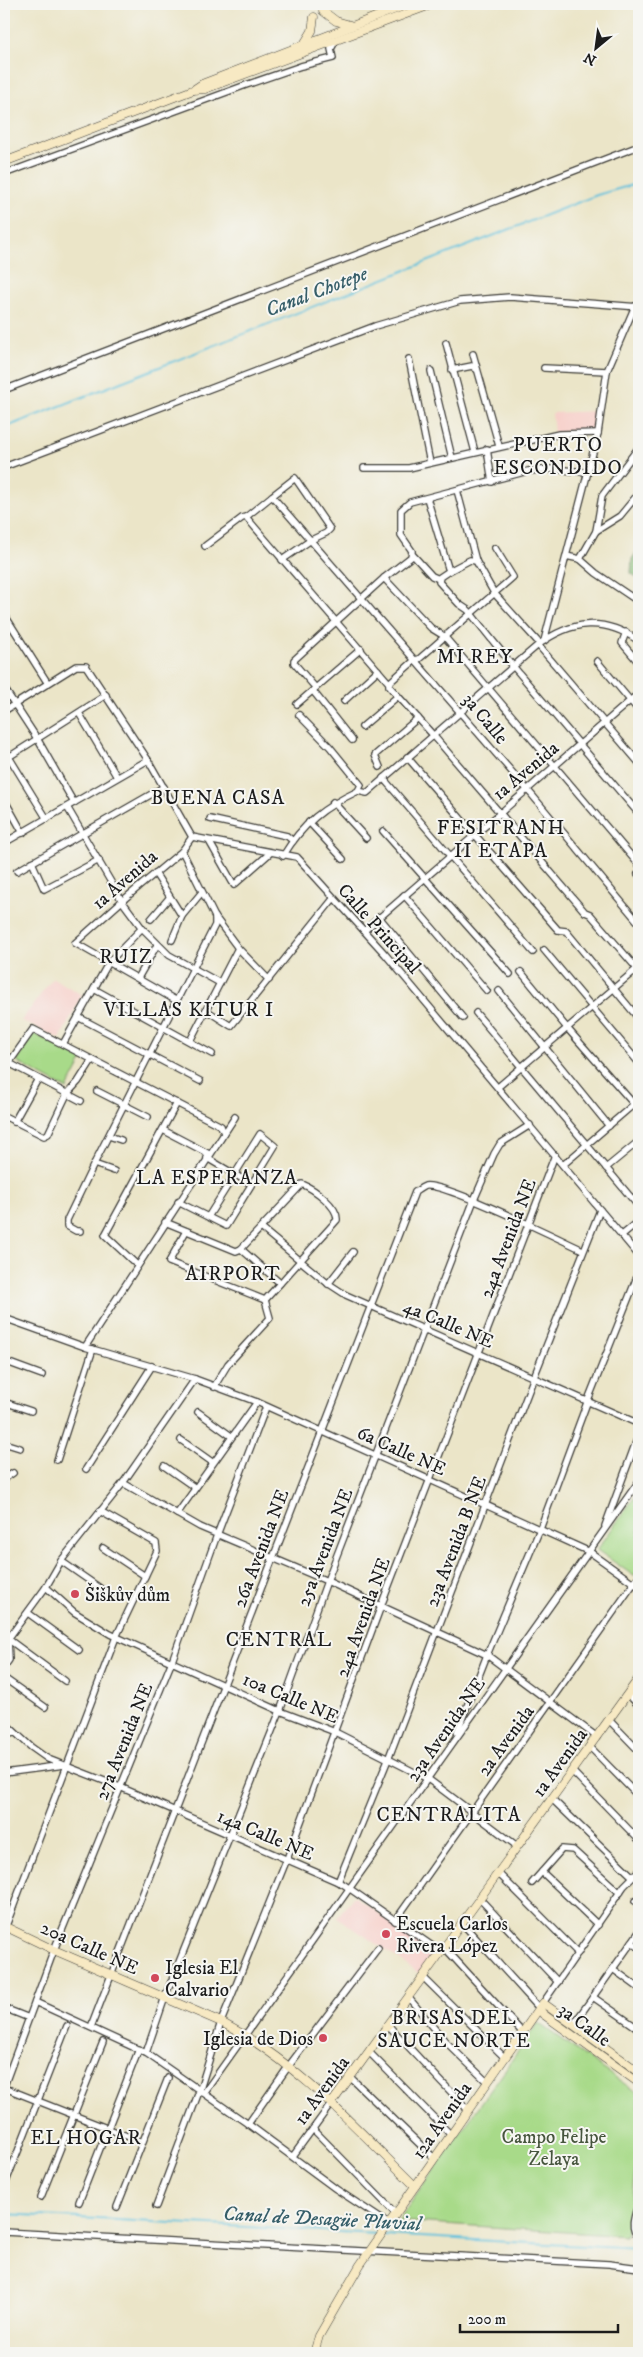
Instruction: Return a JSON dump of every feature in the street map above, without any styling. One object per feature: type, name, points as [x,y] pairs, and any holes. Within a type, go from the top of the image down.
[{"type":"street","points":[[4,162],[193,90],[202,84],[409,4]]},
{"type":"street","points":[[193,90],[205,90],[328,46],[336,40],[433,4]]},
{"type":"street","points":[[324,11],[336,21],[352,25]]},
{"type":"street","points":[[304,44],[312,32],[314,17]]},
{"type":"street","points":[[4,174],[246,85],[301,66],[333,58],[328,46]]},
{"type":"street","points":[[4,390],[639,146]]},
{"type":"street","points":[[4,467],[375,326],[460,301],[510,297],[637,307],[607,371],[598,433],[586,472],[566,556],[540,643]]},
{"type":"street","points":[[446,343],[474,452]]},
{"type":"street","points":[[472,354],[500,446]]},
{"type":"street","points":[[408,359],[430,463]]},
{"type":"street","points":[[452,370],[472,366],[476,369]]},
{"type":"street","points":[[544,368],[607,371]]},
{"type":"street","points":[[431,371],[452,458]]},
{"type":"street","points":[[364,468],[409,468],[559,434],[598,433]]},
{"type":"street","points":[[580,558],[596,531],[602,496],[639,448]]},
{"type":"street","points":[[487,449],[492,482]]},
{"type":"street","points":[[586,472],[553,469],[528,471],[410,502],[401,510],[402,538],[412,554],[432,576],[439,579],[459,604],[468,610],[639,814]]},
{"type":"street","points":[[205,546],[246,517],[295,478],[330,529],[326,534],[311,540],[282,560]]},
{"type":"street","points":[[457,490],[476,561],[494,593],[540,643],[639,763]]},
{"type":"street","points":[[596,531],[620,516],[639,493]]},
{"type":"street","name":"3a Calle","points":[[272,496],[460,712],[639,923]]},
{"type":"street","points":[[427,498],[449,571]]},
{"type":"street","points":[[246,517],[361,649],[389,683],[389,686],[585,912],[590,914],[638,969],[498,1087]]},
{"type":"street","points":[[389,683],[513,575],[495,548]]},
{"type":"street","points":[[352,740],[294,663],[294,660],[412,554]]},
{"type":"street","points":[[566,556],[580,558],[596,573],[639,602]]},
{"type":"street","points":[[439,579],[449,571],[470,560],[476,561]]},
{"type":"street","points":[[384,578],[431,628],[444,636],[639,865]]},
{"type":"street","points":[[4,614],[47,682]]},
{"type":"street","points":[[358,790],[367,793],[540,643],[560,631],[591,624],[614,627],[626,632],[639,641]]},
{"type":"street","points":[[626,632],[622,643],[639,663]]},
{"type":"street","points":[[297,704],[361,649]]},
{"type":"street","points":[[597,661],[639,711]]},
{"type":"street","points":[[4,711],[47,682],[76,666],[81,664],[86,666],[148,760],[192,837]]},
{"type":"street","points":[[344,701],[378,670]]},
{"type":"street","points":[[4,688],[38,740],[74,803]]},
{"type":"street","name":"1a Avenida","points":[[364,931],[639,694]]},
{"type":"street","points":[[47,819],[6,758],[38,740],[106,696]]},
{"type":"street","points":[[362,727],[398,696]]},
{"type":"street","points":[[79,713],[117,777]]},
{"type":"street","points":[[284,856],[293,841],[309,822],[334,802],[358,790],[361,785],[299,715]]},
{"type":"street","points":[[380,768],[375,755],[418,718]]},
{"type":"street","points":[[407,758],[558,930],[566,931],[639,1019]]},
{"type":"street","points":[[4,843],[148,760]]},
{"type":"street","points":[[383,778],[533,952]]},
{"type":"street","points":[[17,871],[164,787]]},
{"type":"street","points":[[4,799],[22,833]]},
{"type":"street","points":[[334,802],[366,838]]},
{"type":"street","points":[[68,807],[122,901],[142,928],[169,955],[220,983]]},
{"type":"street","points":[[210,819],[287,836],[293,841]]},
{"type":"street","points":[[309,822],[343,859]]},
{"type":"street","points":[[383,831],[510,974]]},
{"type":"street","name":"1a Avenida","points":[[109,962],[76,943],[122,901],[182,851],[192,837]]},
{"type":"street","name":"Calle Principal","points":[[192,837],[297,858],[364,931],[498,1087],[639,1256]]},
{"type":"street","points":[[209,841],[234,885],[270,853]]},
{"type":"street","points":[[182,851],[218,925],[269,980]]},
{"type":"street","points":[[32,862],[44,889],[99,860]]},
{"type":"street","points":[[155,873],[182,916]]},
{"type":"street","points":[[172,940],[182,916],[202,892]]},
{"type":"street","points":[[404,895],[486,991]]},
{"type":"street","points":[[151,919],[169,898]]},
{"type":"street","points":[[206,1010],[231,1026],[333,899]]},
{"type":"street","points":[[379,917],[463,1018]]},
{"type":"street","points":[[80,1231],[67,1226],[67,1220],[193,969],[218,925]]},
{"type":"street","points":[[63,1044],[109,962],[142,928]]},
{"type":"street","points":[[138,978],[157,944]]},
{"type":"street","points":[[190,1041],[238,948]]},
{"type":"street","points":[[544,950],[639,1063]]},
{"type":"street","points":[[109,962],[177,1001]]},
{"type":"street","points":[[521,972],[639,1110]]},
{"type":"street","points":[[94,989],[212,1054]]},
{"type":"street","points":[[499,991],[609,1126]]},
{"type":"street","points":[[476,1013],[639,1207]]},
{"type":"street","points":[[78,1017],[200,1080]]},
{"type":"street","points":[[4,1070],[33,1029],[221,1126],[224,1133]]},
{"type":"street","points":[[4,1116],[44,1136],[48,1134],[67,1094],[78,1082],[92,1060]]},
{"type":"street","points":[[8,1063],[81,1101]]},
{"type":"street","points":[[14,1122],[38,1079]]},
{"type":"street","points":[[97,1091],[148,1117]]},
{"type":"street","points":[[137,1265],[106,1236],[177,1103]]},
{"type":"street","points":[[563,1165],[633,1105]]},
{"type":"street","points":[[85,1347],[235,1117]]},
{"type":"street","name":"25a Avenida NE","points":[[146,2053],[165,1997],[280,1711],[327,1581],[474,1200],[500,1144],[530,1125]]},
{"type":"street","points":[[163,1130],[251,1184]]},
{"type":"street","points":[[178,1202],[208,1217],[226,1226],[275,1146],[260,1134],[208,1217]]},
{"type":"street","points":[[109,1136],[121,1140]]},
{"type":"street","points":[[606,1168],[639,1141]]},
{"type":"street","name":"24a Avenida NE","points":[[202,2091],[221,2022],[335,1732],[381,1606],[555,1155]]},
{"type":"street","points":[[94,1164],[114,1171]]},
{"type":"street","points":[[165,1222],[236,1251],[241,1249],[302,1184],[309,1187],[334,1209],[337,1220],[265,1300]]},
{"type":"street","name":"26a Avenida NE","points":[[91,2027],[415,1192],[424,1186],[434,1186],[474,1200]]},
{"type":"street","points":[[474,1200],[583,1250]]},
{"type":"street","name":"23a Avenida B NE","points":[[338,1882],[389,1757],[600,1210]]},
{"type":"street","points":[[622,1235],[639,1222]]},
{"type":"street","name":"4a Calle NE","points":[[261,1228],[328,1284],[370,1306],[424,1328],[639,1424]]},
{"type":"street","points":[[186,1231],[169,1262],[265,1300]]},
{"type":"street","points":[[241,1249],[280,1284]]},
{"type":"street","points":[[328,1284],[353,1252]]},
{"type":"street","points":[[454,1741],[487,1655],[540,1529],[588,1400],[639,1272]]},
{"type":"street","points":[[214,1387],[228,1364],[270,1318],[265,1300]]},
{"type":"street","name":"6a Calle NE","points":[[4,1318],[85,1347],[152,1366],[256,1402],[321,1432],[376,1454],[590,1552],[637,1585]]},
{"type":"street","points":[[57,1460],[93,1349]]},
{"type":"street","points":[[4,1361],[42,1375]]},
{"type":"street","points":[[86,1469],[152,1366]]},
{"type":"street","points":[[4,1667],[9,1660],[8,1639],[46,1587],[61,1561],[123,1483],[195,1380]]},
{"type":"street","points":[[4,1402],[31,1411]]},
{"type":"street","points":[[177,1514],[194,1487],[256,1402]]},
{"type":"street","name":"27a Avenida NE","points":[[4,2086],[54,1950],[172,1661],[217,1535],[266,1407]]},
{"type":"street","points":[[198,1412],[231,1436]]},
{"type":"street","points":[[602,1534],[639,1434]]},
{"type":"street","points":[[181,1440],[212,1462]]},
{"type":"street","points":[[4,1443],[20,1448]]},
{"type":"street","points":[[164,1466],[194,1487]]},
{"type":"street","points":[[4,1479],[13,1473]]},
{"type":"street","name":"23a Avenida NE","points":[[202,2091],[246,2035],[351,1890],[454,1741],[639,1481]]},
{"type":"street","points":[[123,1483],[217,1535],[327,1581],[487,1655],[597,1737]]},
{"type":"street","points":[[4,1928],[116,1637],[157,1551],[156,1544],[100,1511]]},
{"type":"street","points":[[103,1548],[144,1576]]},
{"type":"street","points":[[61,1561],[110,1595]]},
{"type":"street","name":"2a Avenida","points":[[395,1921],[550,1702],[637,1585],[639,1576]]},
{"type":"street","name":"10a Calle NE","points":[[46,1587],[74,1612],[116,1637],[280,1711],[335,1732],[389,1757],[428,1778],[518,1846]]},
{"type":"street","points":[[28,1613],[79,1650]]},
{"type":"street","points":[[8,1639],[65,1681]]},
{"type":"street","points":[[4,1678],[45,1707]]},
{"type":"street","name":"1a Avenida","points":[[293,2156],[639,1678]]},
{"type":"street","points":[[628,1694],[639,1706]]},
{"type":"street","points":[[609,1720],[639,1751]]},
{"type":"street","name":"14a Calle NE","points":[[4,1722],[48,1759],[120,1787],[338,1882],[395,1921],[443,1950],[522,2032]]},
{"type":"street","points":[[4,1735],[14,1732]]},
{"type":"street","points":[[590,1747],[639,1797]]},
{"type":"street","points":[[4,1774],[66,1765]]},
{"type":"street","points":[[572,1770],[639,1840]]},
{"type":"street","points":[[552,1799],[633,1877]]},
{"type":"street","points":[[532,1883],[562,1849],[570,1848],[620,1893]]},
{"type":"street","name":"12a Avenida","points":[[314,2353],[319,2336],[360,2265],[620,1893],[639,1871]]},
{"type":"street","points":[[542,1872],[598,1925]]},
{"type":"street","points":[[498,1873],[578,1953]]},
{"type":"street","points":[[480,1898],[558,1982]]},
{"type":"street","points":[[462,1924],[541,2006]]},
{"type":"street","name":"20a Calle NE","points":[[4,1928],[165,1997],[246,2035],[288,2067],[331,2104],[415,2186]]},
{"type":"street","points":[[573,2025],[639,1932]]},
{"type":"street","points":[[632,1942],[639,1948]]},
{"type":"street","points":[[248,2124],[288,2067],[378,1948]]},
{"type":"street","points":[[613,1969],[639,1988]]},
{"type":"street","points":[[423,1977],[504,2057]]},
{"type":"street","points":[[408,1997],[445,2041],[487,2082]]},
{"type":"street","points":[[593,1997],[639,2029]]},
{"type":"street","points":[[35,2002],[146,2053],[293,2156],[336,2189],[389,2224]]},
{"type":"street","name":"3a Calle","points":[[541,2006],[573,2025],[639,2072]]},
{"type":"street","name":"3a Calle","points":[[541,2006],[544,2014],[639,2083]]},
{"type":"street","points":[[4,2008],[29,2018]]},
{"type":"street","points":[[388,2025],[468,2110]]},
{"type":"street","points":[[4,2188],[67,2026]]},
{"type":"street","points":[[41,2197],[103,2042]]},
{"type":"street","points":[[78,2202],[138,2049]]},
{"type":"street","points":[[369,2052],[451,2135]]},
{"type":"street","points":[[350,2077],[434,2158]]},
{"type":"street","points":[[118,2207],[168,2078]]},
{"type":"street","points":[[10,2090],[142,2142]]},
{"type":"street","points":[[156,2206],[202,2091]]},
{"type":"street","points":[[313,2129],[396,2214]]},
{"type":"street","points":[[639,2202],[633,2227],[634,2232],[639,2236]]},
{"type":"street","points":[[4,2232],[371,2250],[609,2264],[639,2268]]},
{"type":"shaded area","points":[[598,411],[595,431],[554,433],[552,413]]},
{"type":"shaded area","points":[[53,978],[82,995],[60,1039],[21,1021]]},
{"type":"shaded area","name":"Escuela Carlos Rivera López","points":[[354,1896],[436,1952],[420,1974],[337,1917]]},
{"type":"green space","points":[[639,548],[639,579],[631,573],[632,559]]},
{"type":"green space","points":[[33,1033],[83,1059],[67,1089],[17,1062]]},
{"type":"green space","points":[[634,1498],[639,1502],[639,1569],[634,1576],[597,1550]]},
{"type":"green space","name":"Campo Felipe Zelaya","points":[[538,2023],[639,2094],[639,2153],[626,2236],[398,2221]]},
{"type":"waterway","name":"Canal Chotepe","points":[[4,428],[597,195],[639,183]]},
{"type":"waterway","name":"Canal de Desagüe Pluvial","points":[[4,2214],[377,2234]]},
{"type":"waterway","name":"Canal de Desagüe Pluvial","points":[[385,2235],[639,2249]]},
{"type":"place","name":"Šiškův dům","points":[[75,1594]]},
{"type":"place","name":"Escuela Carlos Rivera López","points":[[386,1934]]},
{"type":"place","name":"Iglesia El Calvario","points":[[155,1978]]},
{"type":"place","name":"Iglesia de Dios","points":[[323,2038]]},
{"type":"district","name":"PUERTO ESCONDIDO","points":[[558,456]]},
{"type":"district","name":"MI REY","points":[[475,656]]},
{"type":"district","name":"BUENA CASA","points":[[218,797]]},
{"type":"district","name":"FESITRANH II ETAPA","points":[[501,838]]},
{"type":"district","name":"RUIZ","points":[[126,956]]},
{"type":"district","name":"VILLAS KITUR I","points":[[189,1009]]},
{"type":"district","name":"LA ESPERANZA","points":[[217,1177]]},
{"type":"district","name":"AIRPORT","points":[[233,1273]]},
{"type":"district","name":"CENTRAL","points":[[279,1639]]},
{"type":"district","name":"CENTRALITA","points":[[449,1814]]},
{"type":"district","name":"BRISAS DEL SAUCE NORTE","points":[[454,2028]]},
{"type":"district","name":"EL HOGAR","points":[[86,2137]]}]
